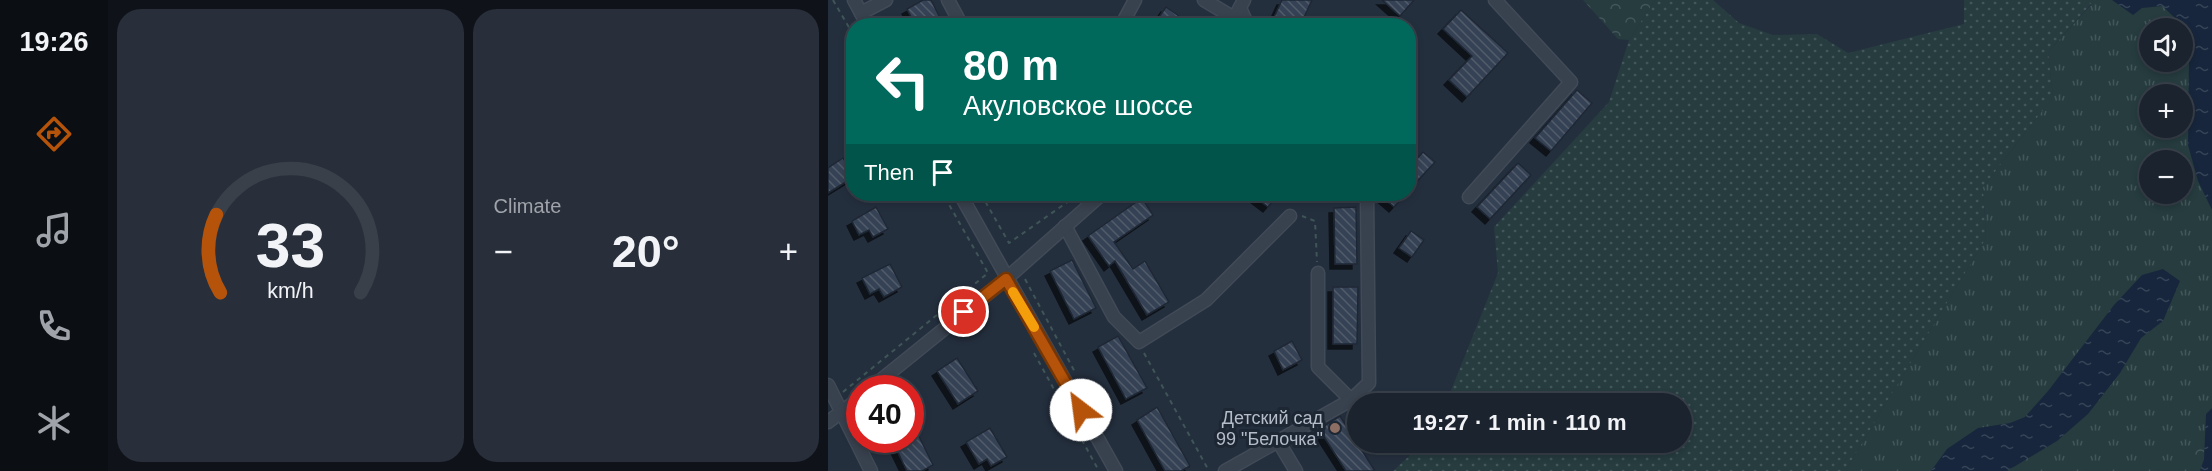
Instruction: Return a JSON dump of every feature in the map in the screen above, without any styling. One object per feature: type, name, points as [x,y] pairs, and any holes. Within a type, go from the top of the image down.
[{"type":"street","points":[[854,0],[864,18]]},
{"type":"street","points":[[861,12],[886,0]]},
{"type":"street","points":[[948,0],[958,18]]},
{"type":"street","points":[[1125,18],[1135,0]]},
{"type":"street","points":[[1204,0],[1237,13]]},
{"type":"street","points":[[1469,197],[1571,82],[1495,0]]},
{"type":"street","points":[[964,201],[1116,471]]},
{"type":"street","points":[[887,375],[1006,279],[1094,201]]},
{"type":"street","points":[[1358,393],[1369,383],[1367,201]]},
{"type":"street","points":[[1065,226],[1114,317],[1139,342],[1206,300],[1290,216]]},
{"type":"street","points":[[1318,273],[1318,368],[1347,396]]},
{"type":"street","points":[[828,385],[871,471]]},
{"type":"street","points":[[1225,471],[1347,402]]},
{"type":"street","points":[[828,422],[846,409]]},
{"type":"street","points":[[1278,441],[1296,471]]},
{"type":"path","points":[[833,0],[846,22]]},
{"type":"path","points":[[836,398],[988,273],[947,201]]},
{"type":"path","points":[[985,201],[1009,243],[1069,201]]},
{"type":"path","points":[[1290,216],[1303,216],[1315,221],[1318,273]]},
{"type":"path","points":[[1022,274],[1079,378]]},
{"type":"path","points":[[1139,342],[1209,471]]},
{"type":"path","points":[[1032,348],[1099,471]]},
{"type":"green space","points":[[1583,0],[1655,0],[1629,40],[1618,39]]},
{"type":"green space","points":[[1655,0],[1713,0],[1739,23],[1773,35],[1817,34],[1848,53],[1964,24],[1964,0],[2089,0],[2091,4],[2048,52],[2053,97],[1983,187],[1986,238],[1845,471],[1393,471],[1412,453],[1692,453],[1692,393],[1450,393],[1498,273],[1494,227],[1609,102],[1629,40]]},
{"type":"green space","points":[[2089,0],[2212,0],[2212,471],[1845,471],[1986,238],[1983,187],[2053,97],[2048,52],[2091,5]]},
{"type":"green space","points":[[2196,441],[2204,441],[2204,459],[2200,471],[2193,471]]},
{"type":"water","points":[[2112,0],[2212,0],[2212,210],[2198,181],[2193,163],[2193,150],[2189,150],[2188,145],[2188,138],[2193,138],[2193,84],[2189,84],[2189,72],[2193,72],[2193,18],[2175,18],[2162,6],[2142,8],[2133,15]]},
{"type":"water","points":[[2163,269],[2180,281],[2163,321],[2141,338],[2120,373],[2088,414],[2057,441],[2007,471],[1931,471],[1947,449],[1978,428],[2010,423],[2025,417],[2048,391],[2114,305],[2142,275]]},
{"type":"water","points":[[2212,408],[2212,471],[2200,471],[2204,459],[2206,414]]},
{"type":"building","points":[[923,0],[931,0],[940,18],[912,18],[907,9]]},
{"type":"building","points":[[1282,0],[1312,0],[1304,18],[1274,18]]},
{"type":"building","points":[[1382,0],[1414,0],[1400,16]]},
{"type":"building","points":[[1166,7],[1182,18],[1158,18]]},
{"type":"building","points":[[1461,10],[1508,53],[1467,97],[1449,80],[1472,56],[1443,29]]},
{"type":"building","points":[[1577,90],[1592,103],[1551,151],[1535,138]]},
{"type":"building","points":[[1423,152],[1435,162],[1416,182],[1416,160]]},
{"type":"building","points":[[843,158],[846,163],[846,182],[828,193],[828,168]]},
{"type":"building","points":[[1518,163],[1531,175],[1490,219],[1477,207]]},
{"type":"building","points":[[1138,201],[1144,201],[1153,215],[1114,242],[1133,269],[1145,261],[1169,302],[1147,315],[1115,261],[1109,266],[1088,236]]},
{"type":"building","points":[[1260,201],[1273,201],[1268,207]]},
{"type":"building","points":[[1387,201],[1400,201],[1394,207]]},
{"type":"building","points":[[876,207],[888,229],[873,237],[869,230],[859,235],[852,221]]},
{"type":"building","points":[[1356,207],[1357,264],[1335,264],[1334,208]]},
{"type":"building","points":[[1411,231],[1424,240],[1412,257],[1399,248]]},
{"type":"building","points":[[1072,260],[1096,308],[1074,319],[1050,271]]},
{"type":"building","points":[[890,264],[902,287],[884,297],[879,289],[870,294],[862,278]]},
{"type":"building","points":[[1333,287],[1358,287],[1357,344],[1333,344]]},
{"type":"building","points":[[1118,336],[1147,388],[1126,399],[1098,347]]},
{"type":"building","points":[[1292,341],[1302,360],[1283,370],[1274,351]]},
{"type":"building","points":[[957,358],[978,391],[958,404],[937,371]]},
{"type":"building","points":[[1157,407],[1190,466],[1181,471],[1165,471],[1137,420]]},
{"type":"building","points":[[1340,416],[1347,427],[1347,453],[1364,453],[1375,471],[1346,471],[1319,429]]},
{"type":"building","points":[[990,428],[1007,457],[991,466],[987,459],[979,464],[966,442]]},
{"type":"building","points":[[924,447],[933,465],[922,471],[907,471],[898,453],[924,453]]},
{"type":"slow traffic","points":[[1013,292],[1034,327]]},
{"type":"place","name":"Детский сад 99 \"Белочка\"","points":[[1335,428]]},
{"type":"route","points":[[964,312],[1006,279],[1081,410]]}]
